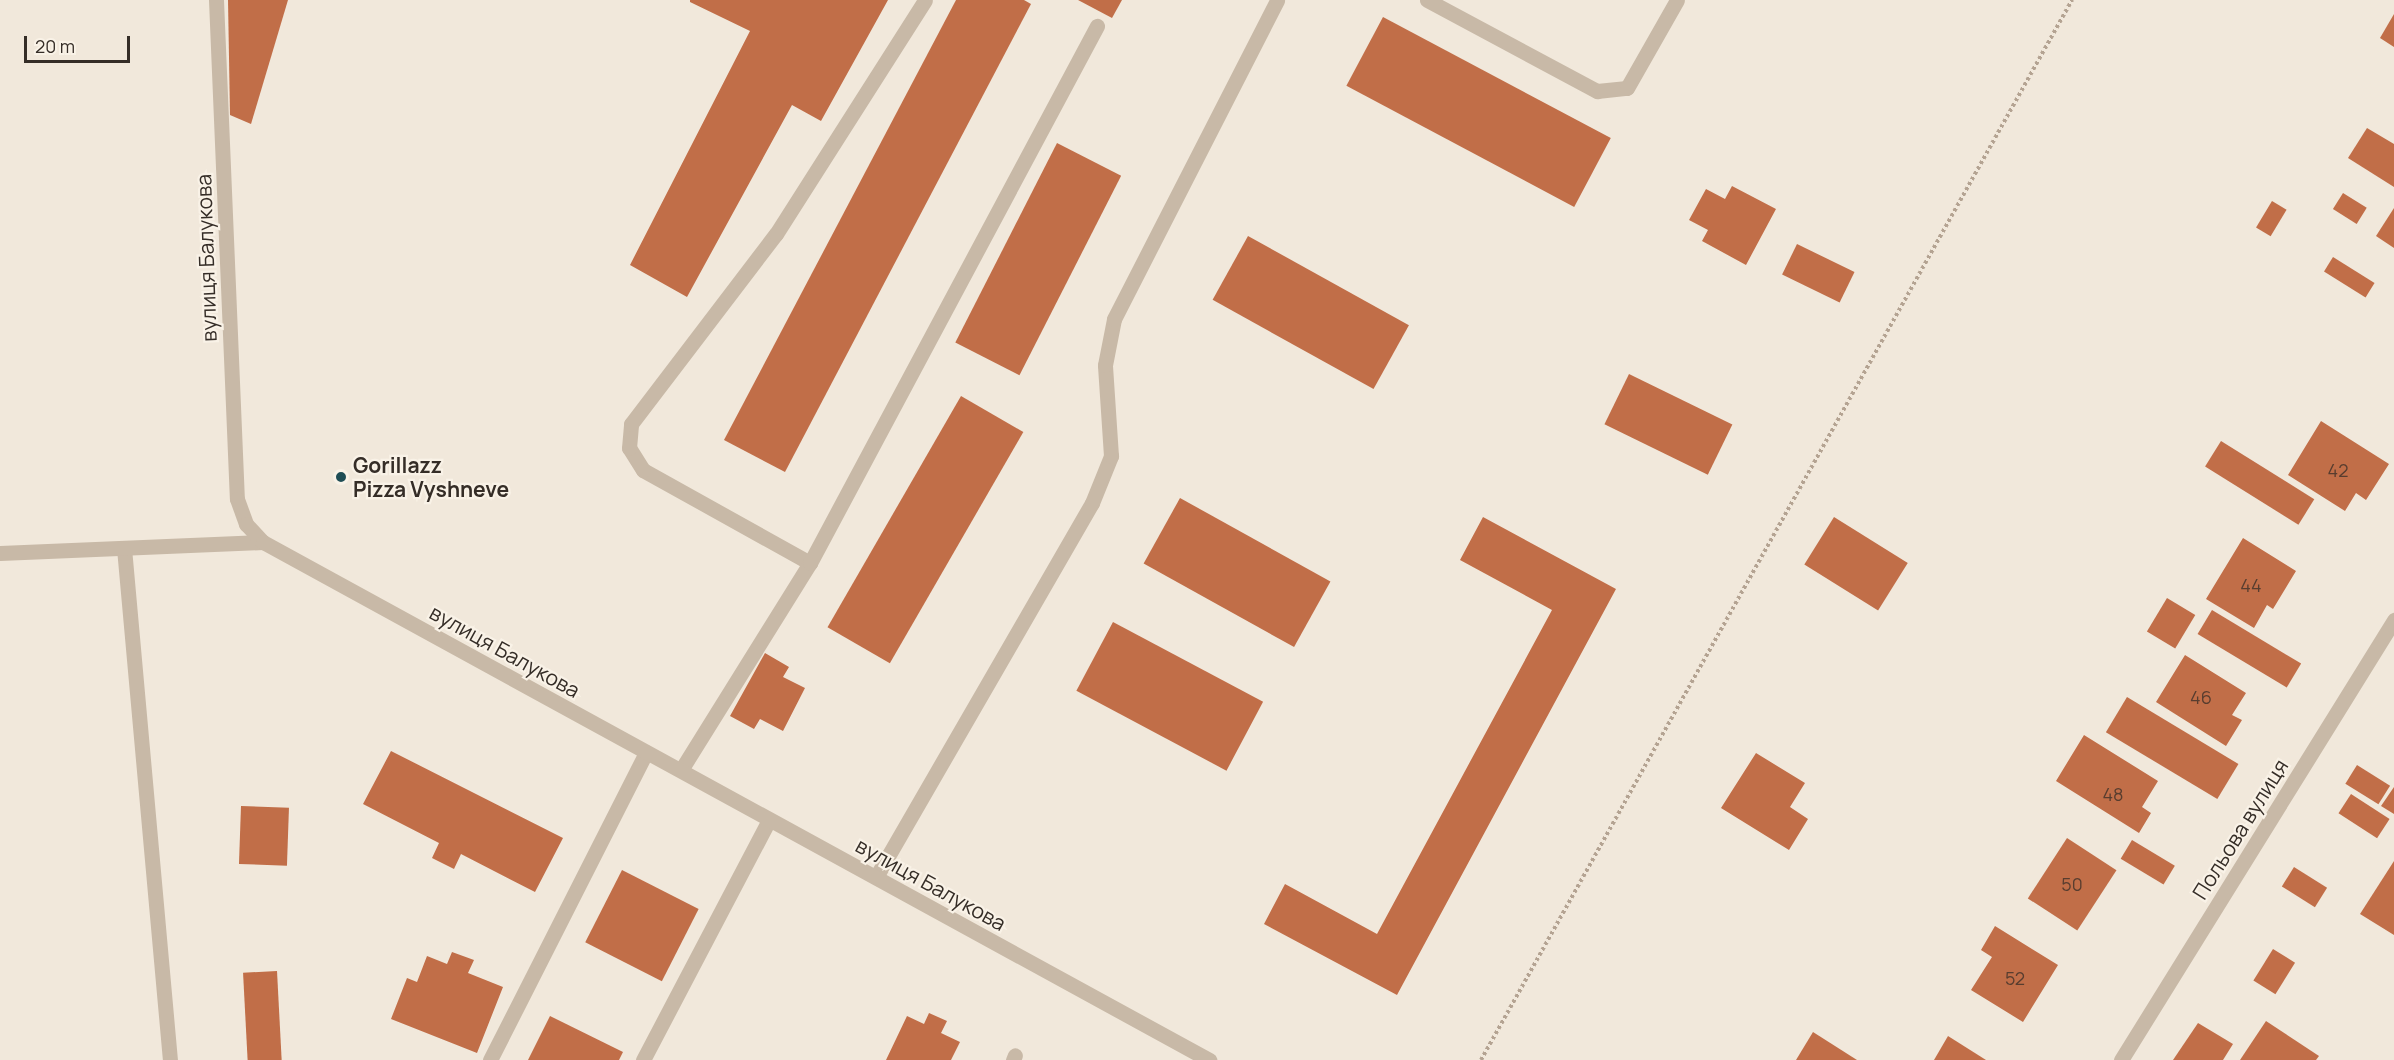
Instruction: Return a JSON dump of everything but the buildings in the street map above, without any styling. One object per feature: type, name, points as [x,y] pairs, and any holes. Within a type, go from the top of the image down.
[{"type":"street","name":"вулиця Балукова","points":[[216,0],[237,499],[246,524],[263,542],[876,877],[1187,1055],[1209,1060]]},
{"type":"street","points":[[810,563],[643,470],[629,448],[631,424],[776,234],[925,0]]},
{"type":"street","points":[[876,877],[1092,503],[1111,456],[1105,365],[1114,319],[1277,0]]},
{"type":"street","points":[[1427,0],[1597,91],[1627,88],[1677,0]]},
{"type":"street","points":[[681,771],[810,563],[1097,26]]},
{"type":"street","points":[[0,553],[263,542]]},
{"type":"street","points":[[124,548],[170,1060]]},
{"type":"street","name":"Польова вулиця","points":[[2121,1060],[2394,620]]},
{"type":"street","points":[[490,1060],[646,752]]},
{"type":"street","points":[[642,1060],[770,820]]},
{"type":"path","points":[[1481,1060],[2072,0]]},
{"type":"place","name":"Gorillazz Pizza Vyshneve","points":[[341,477]]}]
